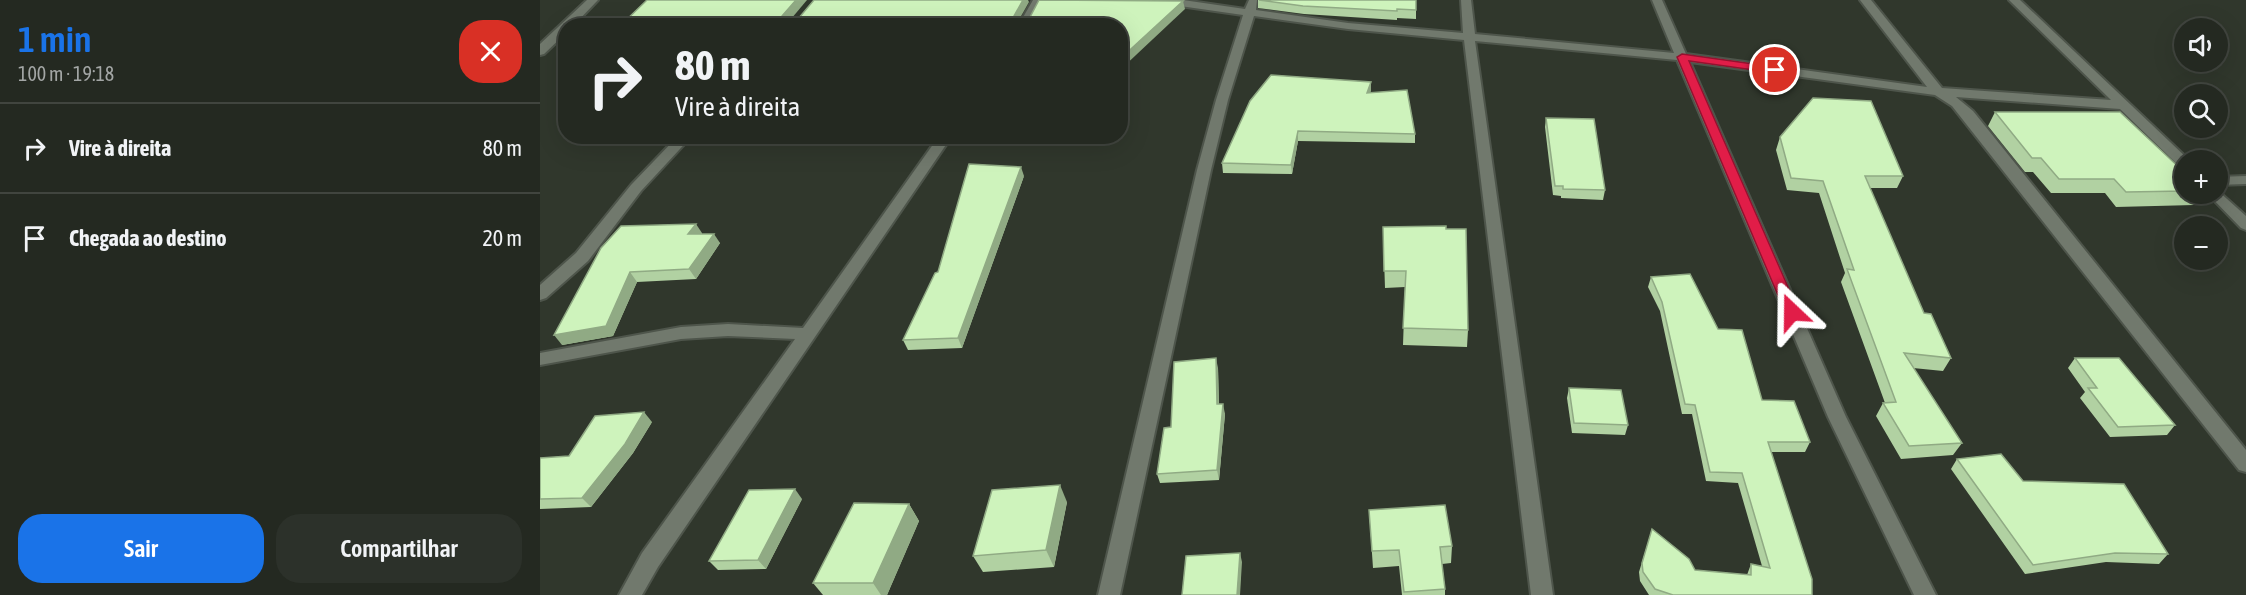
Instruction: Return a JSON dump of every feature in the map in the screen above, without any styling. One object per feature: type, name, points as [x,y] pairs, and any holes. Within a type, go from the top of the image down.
[{"type":"street","points":[[574,18],[593,0]]},
{"type":"street","points":[[1028,18],[1038,0]]},
{"type":"street","points":[[1159,0],[1252,5],[1319,22],[1682,57],[1938,92],[2124,105]]},
{"type":"street","points":[[1466,0],[1542,595]]},
{"type":"street","points":[[1656,0],[1837,417],[1925,595]]},
{"type":"street","points":[[1865,0],[1938,92],[1968,114],[2246,464]]},
{"type":"street","points":[[2014,0],[2174,153]]},
{"type":"street","points":[[1109,595],[1204,170],[1222,100],[1252,5]]},
{"type":"street","points":[[540,51],[558,34]]},
{"type":"street","points":[[540,294],[582,257],[636,188],[678,144]]},
{"type":"street","points":[[630,595],[650,560],[940,144]]},
{"type":"street","points":[[2228,181],[2246,180]]},
{"type":"street","points":[[2225,204],[2246,225]]},
{"type":"street","points":[[540,359],[681,333],[728,330],[808,334]]},
{"type":"building","points":[[647,0],[796,0],[782,18],[628,18]]},
{"type":"building","points":[[814,0],[1023,0],[1015,18],[799,18]]},
{"type":"building","points":[[1039,0],[1183,1],[1128,52],[1128,18],[1030,18]]},
{"type":"building","points":[[1259,0],[1416,0],[1416,10],[1303,6]]},
{"type":"building","points":[[1271,75],[1371,82],[1367,93],[1407,90],[1415,134],[1298,131],[1291,165],[1222,163],[1250,101]]},
{"type":"building","points":[[1813,98],[1871,101],[1903,176],[1865,176],[1924,313],[1931,314],[1951,358],[1904,353],[1962,443],[1909,446],[1883,403],[1896,402],[1847,269],[1854,270],[1823,181],[1791,178],[1780,137]]},
{"type":"building","points":[[1995,112],[2120,112],[2174,163],[2174,191],[2126,192],[2114,179],[2059,179],[2041,158],[2032,158]]},
{"type":"building","points":[[1546,118],[1594,119],[1605,190],[1563,189],[1563,186],[1555,186]]},
{"type":"building","points":[[969,164],[1021,167],[958,338],[903,340],[935,273],[938,272]]},
{"type":"building","points":[[696,224],[688,234],[714,234],[689,269],[630,272],[606,326],[554,335],[601,248],[621,226]]},
{"type":"building","points":[[1446,226],[1446,229],[1466,229],[1468,330],[1403,328],[1406,271],[1384,271],[1383,227]]},
{"type":"building","points":[[1690,274],[1718,329],[1742,330],[1762,400],[1794,401],[1810,442],[1768,442],[1812,579],[1812,595],[1673,595],[1655,589],[1643,572],[1642,563],[1652,529],[1689,559],[1695,570],[1751,575],[1751,564],[1770,568],[1742,473],[1710,472],[1695,405],[1685,404],[1662,302],[1651,277]]},
{"type":"building","points":[[1216,358],[1217,404],[1223,404],[1217,470],[1157,474],[1164,428],[1171,427],[1174,362]]},
{"type":"building","points":[[2075,358],[2119,358],[2175,425],[2118,427],[2088,388],[2097,388]]},
{"type":"building","points":[[1569,388],[1621,390],[1628,425],[1574,423]]},
{"type":"building","points":[[644,412],[625,444],[582,498],[540,499],[540,458],[569,456],[595,416]]},
{"type":"building","points":[[2001,454],[2023,481],[2124,484],[2168,554],[2115,553],[2033,565],[1957,459]]},
{"type":"building","points":[[1060,485],[1046,550],[973,556],[992,490]]},
{"type":"building","points":[[795,489],[758,560],[709,561],[749,490]]},
{"type":"building","points":[[854,503],[909,504],[873,583],[813,583]]},
{"type":"building","points":[[1445,505],[1452,546],[1440,547],[1445,589],[1404,592],[1399,550],[1372,551],[1369,510]]},
{"type":"building","points":[[1240,553],[1237,595],[1182,595],[1186,556]]},
{"type":"route","points":[[1775,70],[1682,57],[1792,312]]}]
